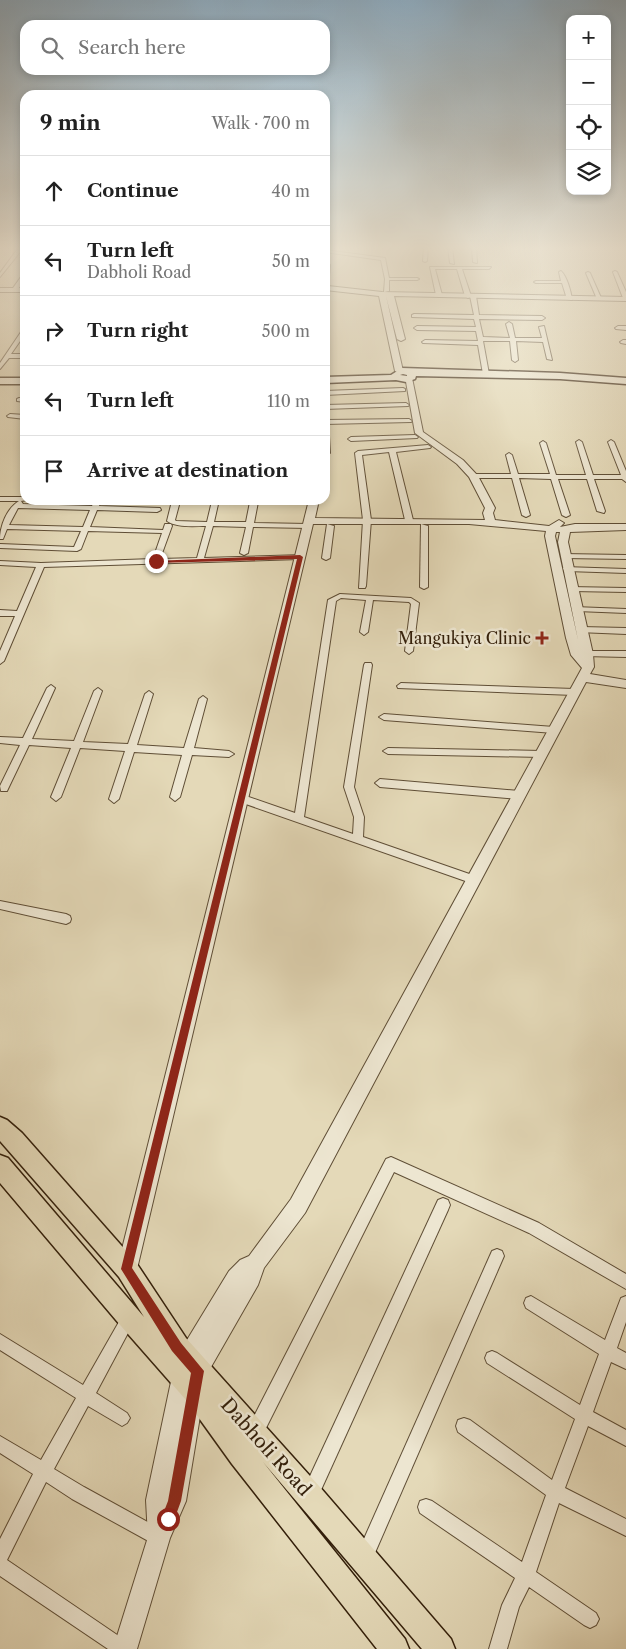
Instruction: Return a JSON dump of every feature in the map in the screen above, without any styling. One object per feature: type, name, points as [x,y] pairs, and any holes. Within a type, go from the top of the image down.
[{"type":"main road","points":[[330,374],[486,374],[560,376],[626,381]]},
{"type":"main road","points":[[330,380],[403,375],[557,381],[626,386]]},
{"type":"main road","points":[[0,376],[20,376]]},
{"type":"main road","points":[[0,381],[20,381]]},
{"type":"main road","name":"Dabholi Road","points":[[0,1127],[15,1140],[126,1269],[241,1455],[395,1649]]},
{"type":"main road","name":"Dabholi Road","points":[[0,1166],[129,1318],[254,1434],[310,1495],[441,1649]]},
{"type":"street","points":[[392,324],[403,375],[419,433],[455,458],[473,476],[490,508],[490,518]]},
{"type":"street","points":[[478,324],[486,374]]},
{"type":"street","points":[[509,324],[515,360]]},
{"type":"street","points":[[542,327],[550,359]]},
{"type":"street","points":[[417,328],[479,329]]},
{"type":"street","points":[[618,328],[626,328]]},
{"type":"street","points":[[0,367],[20,338]]},
{"type":"street","points":[[425,342],[513,339],[545,340]]},
{"type":"street","points":[[8,356],[20,356]]},
{"type":"street","points":[[403,375],[403,390],[409,421],[415,437],[462,472],[490,518]]},
{"type":"street","points":[[330,393],[403,390]]},
{"type":"street","points":[[330,406],[406,405]]},
{"type":"street","points":[[10,416],[20,417]]},
{"type":"street","points":[[330,422],[409,421]]},
{"type":"street","points":[[351,439],[415,437]]},
{"type":"street","points":[[543,442],[566,515]]},
{"type":"street","points":[[579,442],[601,511]]},
{"type":"street","points":[[473,476],[626,478],[611,442]]},
{"type":"street","points":[[362,586],[367,523],[358,453],[428,447]]},
{"type":"street","points":[[392,450],[410,520]]},
{"type":"street","points":[[509,455],[526,514]]},
{"type":"street","points":[[0,499],[20,500]]},
{"type":"street","points":[[2,531],[16,506],[20,503]]},
{"type":"street","points":[[0,546],[77,549],[96,505]]},
{"type":"street","points":[[175,505],[172,522],[210,524],[367,523],[470,526],[490,518],[565,530],[575,527],[626,527]]},
{"type":"street","points":[[200,560],[215,505]]},
{"type":"street","points":[[244,553],[253,505]]},
{"type":"street","points":[[126,1269],[313,505]]},
{"type":"street","points":[[16,506],[157,510]]},
{"type":"street","points":[[308,523],[330,526],[410,520],[469,521],[479,523]]},
{"type":"street","points":[[626,521],[574,520],[560,523],[552,528],[550,536],[577,655],[586,666],[626,684]]},
{"type":"street","points":[[156,561],[168,526]]},
{"type":"street","points":[[326,558],[330,526]]},
{"type":"street","points":[[424,526],[424,587]]},
{"type":"street","points":[[2,531],[87,528],[160,531]]},
{"type":"street","points":[[0,1566],[124,1649],[159,1537],[175,1501],[190,1374],[251,1278],[256,1263],[298,1206],[554,730],[586,666],[581,630],[567,569],[563,542],[565,530]]},
{"type":"street","points":[[565,556],[626,557]]},
{"type":"street","points":[[0,563],[42,565],[300,557]]},
{"type":"street","points":[[0,661],[42,565]]},
{"type":"street","points":[[567,569],[626,571]]},
{"type":"street","points":[[572,589],[626,590]]},
{"type":"street","points":[[300,819],[332,600],[340,596],[406,598],[415,603],[409,651]]},
{"type":"street","points":[[364,632],[370,597]]},
{"type":"street","points":[[577,610],[626,611]]},
{"type":"street","points":[[0,612],[19,614]]},
{"type":"street","points":[[581,630],[626,631]]},
{"type":"street","points":[[0,638],[10,639]]},
{"type":"street","points":[[586,666],[626,654]]},
{"type":"street","points":[[358,840],[359,817],[350,787],[350,780],[368,665]]},
{"type":"street","points":[[401,686],[574,692]]},
{"type":"street","points":[[4,788],[51,688]]},
{"type":"street","points":[[56,797],[98,691]]},
{"type":"street","points":[[114,799],[149,694]]},
{"type":"street","points":[[175,797],[203,700]]},
{"type":"street","points":[[384,717],[554,730]]},
{"type":"street","points":[[0,740],[229,754]]},
{"type":"street","points":[[388,751],[541,754]]},
{"type":"street","points":[[380,783],[519,795]]},
{"type":"street","points":[[242,799],[474,880]]},
{"type":"street","points":[[0,906],[66,919]]},
{"type":"street","points":[[254,1434],[391,1164],[534,1228],[626,1282]]},
{"type":"street","points":[[310,1495],[443,1205]]},
{"type":"street","points":[[363,1559],[497,1256]]},
{"type":"street","points":[[531,1303],[626,1362]]},
{"type":"street","points":[[498,1649],[511,1605],[526,1574],[626,1303]]},
{"type":"street","points":[[0,1556],[43,1472],[129,1318]]},
{"type":"street","points":[[0,1341],[122,1418]]},
{"type":"street","points":[[492,1358],[584,1416],[626,1438]]},
{"type":"street","points":[[464,1426],[555,1492],[626,1528]]},
{"type":"street","points":[[0,1444],[43,1472],[159,1537]]},
{"type":"street","points":[[426,1507],[590,1619]]},
{"type":"place","name":"Mangukiya Clinic","points":[[542,638]]},
{"type":"route","points":[[156,561],[300,557],[126,1269],[176,1347],[198,1371],[175,1501],[168,1519]]}]
